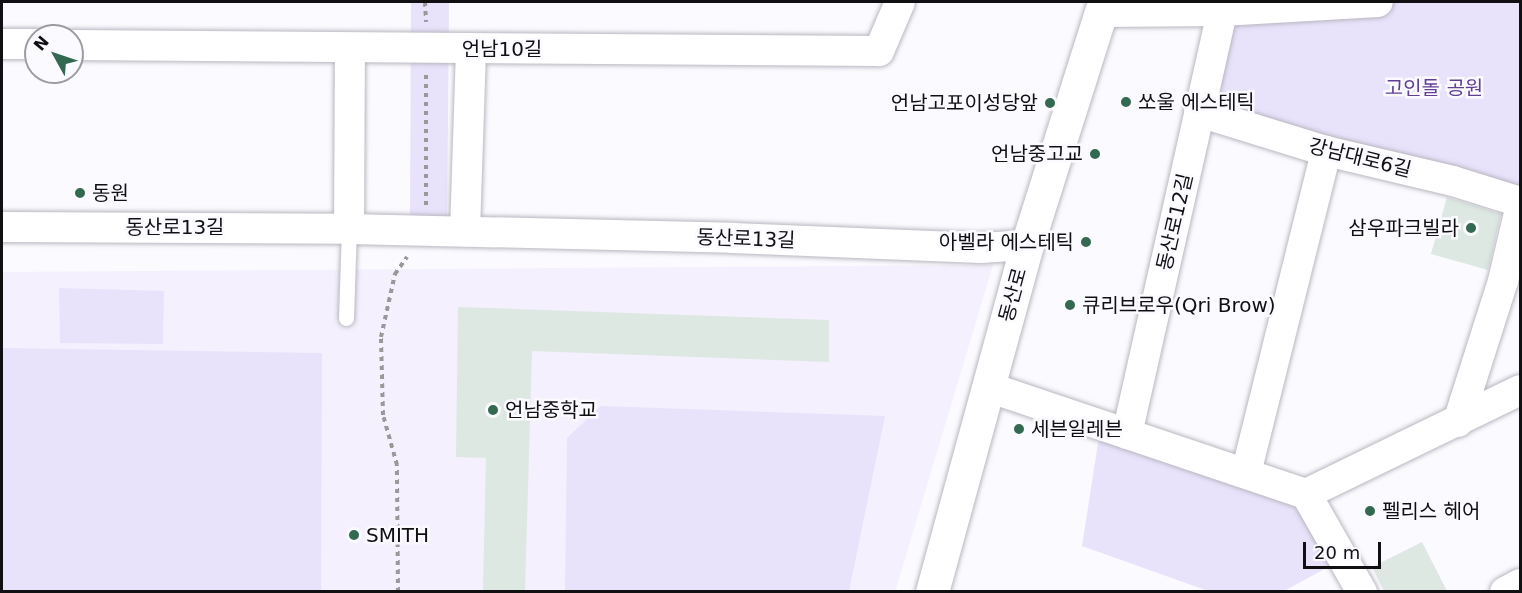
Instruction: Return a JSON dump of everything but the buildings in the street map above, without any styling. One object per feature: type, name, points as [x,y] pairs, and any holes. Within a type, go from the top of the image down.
[{"type":"street","name":"언남10길","points":[[84,45],[879,51],[900,2]]},
{"type":"street","points":[[1103,7],[1222,10],[1378,2]]},
{"type":"street","name":"동산로","points":[[932,591],[1027,245],[1103,7]]},
{"type":"street","name":"동산로12길","points":[[1127,434],[1222,10]]},
{"type":"street","points":[[2,44],[24,44]]},
{"type":"street","points":[[350,48],[350,229]]},
{"type":"street","points":[[465,231],[471,49]]},
{"type":"street","name":"강남대로6길","points":[[1199,112],[1326,151],[1521,201]]},
{"type":"street","points":[[1246,473],[1326,151]]},
{"type":"street","points":[[1458,422],[1503,281],[1521,209]]},
{"type":"street","name":"동산로13길","points":[[2,227],[426,230],[981,248],[1027,245]]},
{"type":"street","points":[[988,387],[1306,494],[1362,591]]},
{"type":"street","points":[[1306,494],[1521,390]]},
{"type":"street","points":[[1505,591],[1521,584]]},
{"type":"lane","points":[[345,318],[350,229]]},
{"type":"path","points":[[398,591],[398,465],[383,415],[381,338],[395,274],[426,230],[425,2]]},
{"type":"shaded area","points":[[993,265],[895,592],[2,591],[2,272]]},
{"type":"green space","points":[[411,2],[449,2],[447,221],[410,219]]},
{"type":"green space","name":"고인돌 공원","points":[[1378,2],[1520,2],[1520,202],[1199,112],[1222,11]]},
{"type":"green space","points":[[59,288],[164,291],[163,344],[60,343]]},
{"type":"green space","points":[[2,348],[322,353],[321,591],[2,591]]},
{"type":"green space","points":[[601,406],[885,416],[849,591],[565,591],[567,438]]},
{"type":"green space","points":[[1101,424],[1306,494],[1343,559],[1284,591],[1211,592],[1082,546]]},
{"type":"place","name":"쏘울 에스테틱","points":[[1126,102]]},
{"type":"place","name":"언남고포이성당앞","points":[[1050,103]]},
{"type":"place","name":"언남중고교","points":[[1095,154]]},
{"type":"place","name":"동원","points":[[80,193]]},
{"type":"place","name":"삼우파크빌라","points":[[1471,228]]},
{"type":"place","name":"아벨라 에스테틱","points":[[1086,242]]},
{"type":"place","name":"큐리브로우(Qri Brow)","points":[[1070,305]]},
{"type":"place","name":"언남중학교","points":[[493,410]]},
{"type":"place","name":"세븐일레븐","points":[[1019,429]]},
{"type":"place","name":"펠리스 헤어","points":[[1370,511]]},
{"type":"place","name":"SMITH","points":[[354,535]]}]
